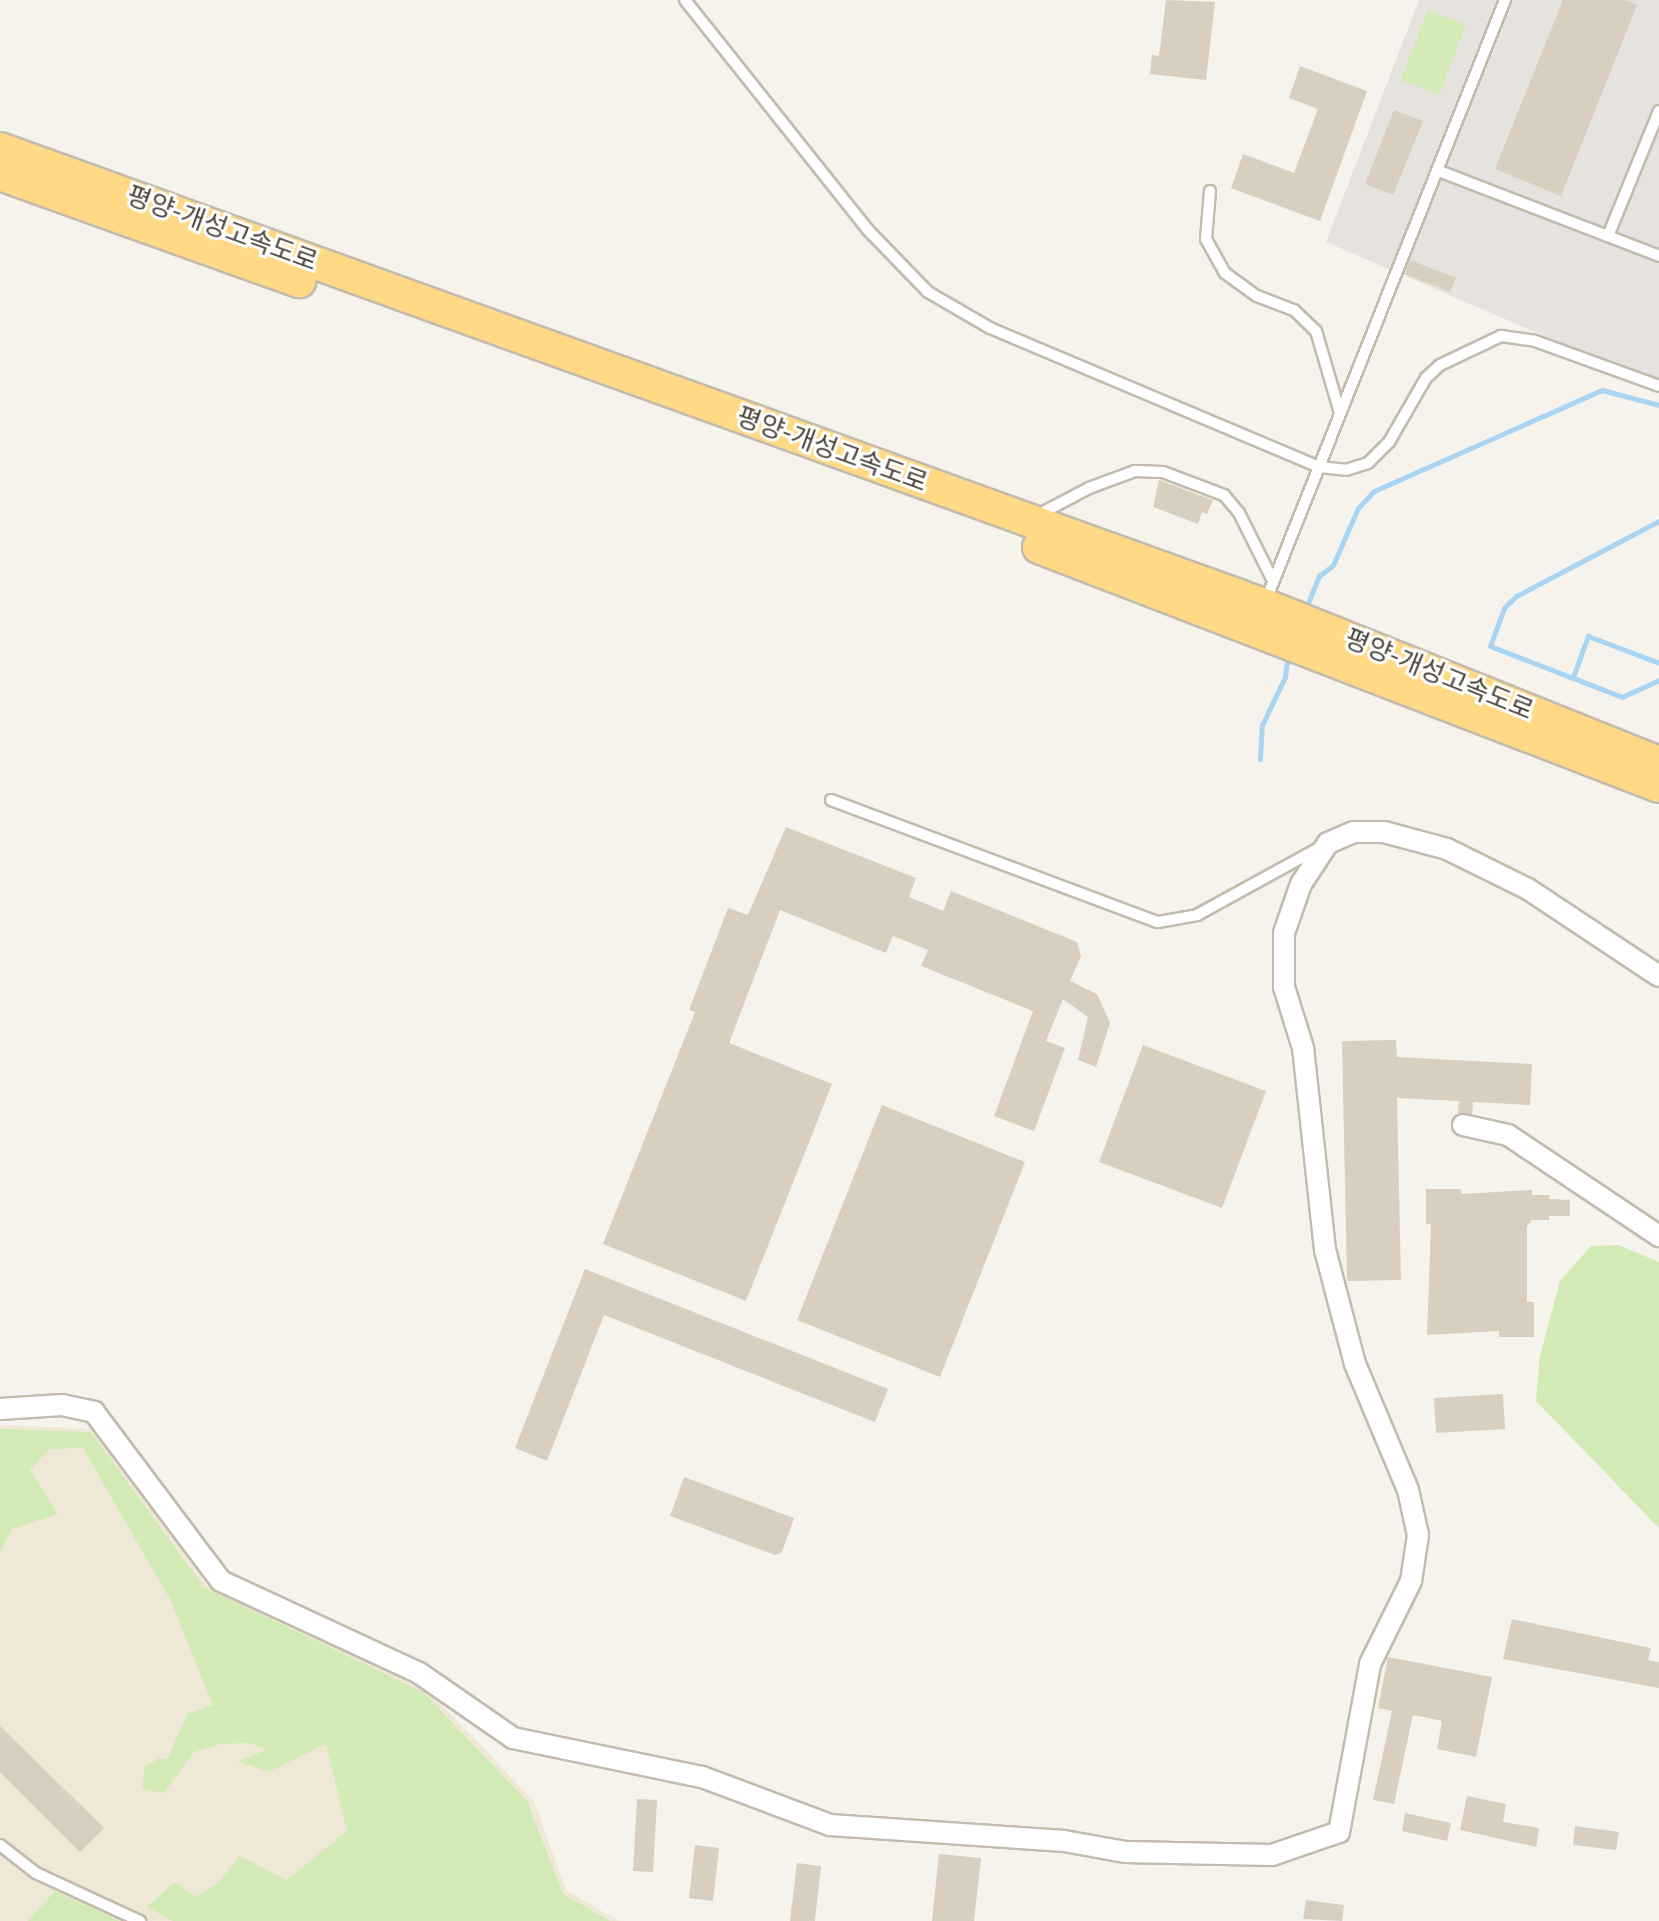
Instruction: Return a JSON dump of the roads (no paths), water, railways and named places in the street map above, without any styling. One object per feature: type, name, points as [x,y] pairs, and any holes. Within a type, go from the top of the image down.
[{"type":"highway","name":"평양-개성고속도로","points":[[0,149],[1027,520],[1659,763]]},
{"type":"highway","name":"평양-개성고속도로","points":[[0,174],[940,510],[1281,617],[1659,786]]},
{"type":"street","points":[[0,1409],[62,1405],[94,1412],[221,1581],[419,1673],[513,1738],[702,1777],[830,1825],[1064,1841],[1126,1852],[1272,1855],[1339,1832],[1370,1664],[1411,1581],[1418,1535],[1408,1490],[1383,1442],[1343,1326],[1325,1250],[1303,1048],[1284,987],[1284,933],[1301,884],[1328,843],[1354,832],[1384,832],[1447,849],[1528,889],[1659,976]]},
{"type":"street","points":[[1463,1125],[1508,1135],[1659,1236]]},
{"type":"lane","points":[[685,0],[867,229],[928,292],[990,328],[1319,467],[1346,470],[1368,463],[1389,442],[1426,378],[1440,365],[1501,336],[1535,341],[1659,386]]},
{"type":"lane","points":[[1281,617],[1319,467],[1505,0]]},
{"type":"lane","points":[[1608,236],[1659,111]]},
{"type":"lane","points":[[1439,171],[1659,256]]},
{"type":"lane","points":[[1210,191],[1206,239],[1225,273],[1257,296],[1294,310],[1316,331],[1340,413]]},
{"type":"lane","points":[[1027,520],[1100,484],[1135,471],[1163,472],[1224,495],[1239,513],[1281,617]]},
{"type":"lane","points":[[831,800],[1158,922],[1197,915],[1328,843]]},
{"type":"lane","points":[[0,1845],[36,1873],[140,1921]]},
{"type":"waterway","points":[[1306,608],[1319,576],[1333,565],[1358,508],[1374,491],[1602,390],[1659,405]]},
{"type":"waterway","points":[[1659,521],[1516,596],[1504,608],[1490,646],[1622,697],[1659,680]]},
{"type":"waterway","points":[[1573,677],[1588,636],[1659,663]]},
{"type":"waterway","points":[[1260,759],[1262,725],[1285,677],[1288,654]]}]
